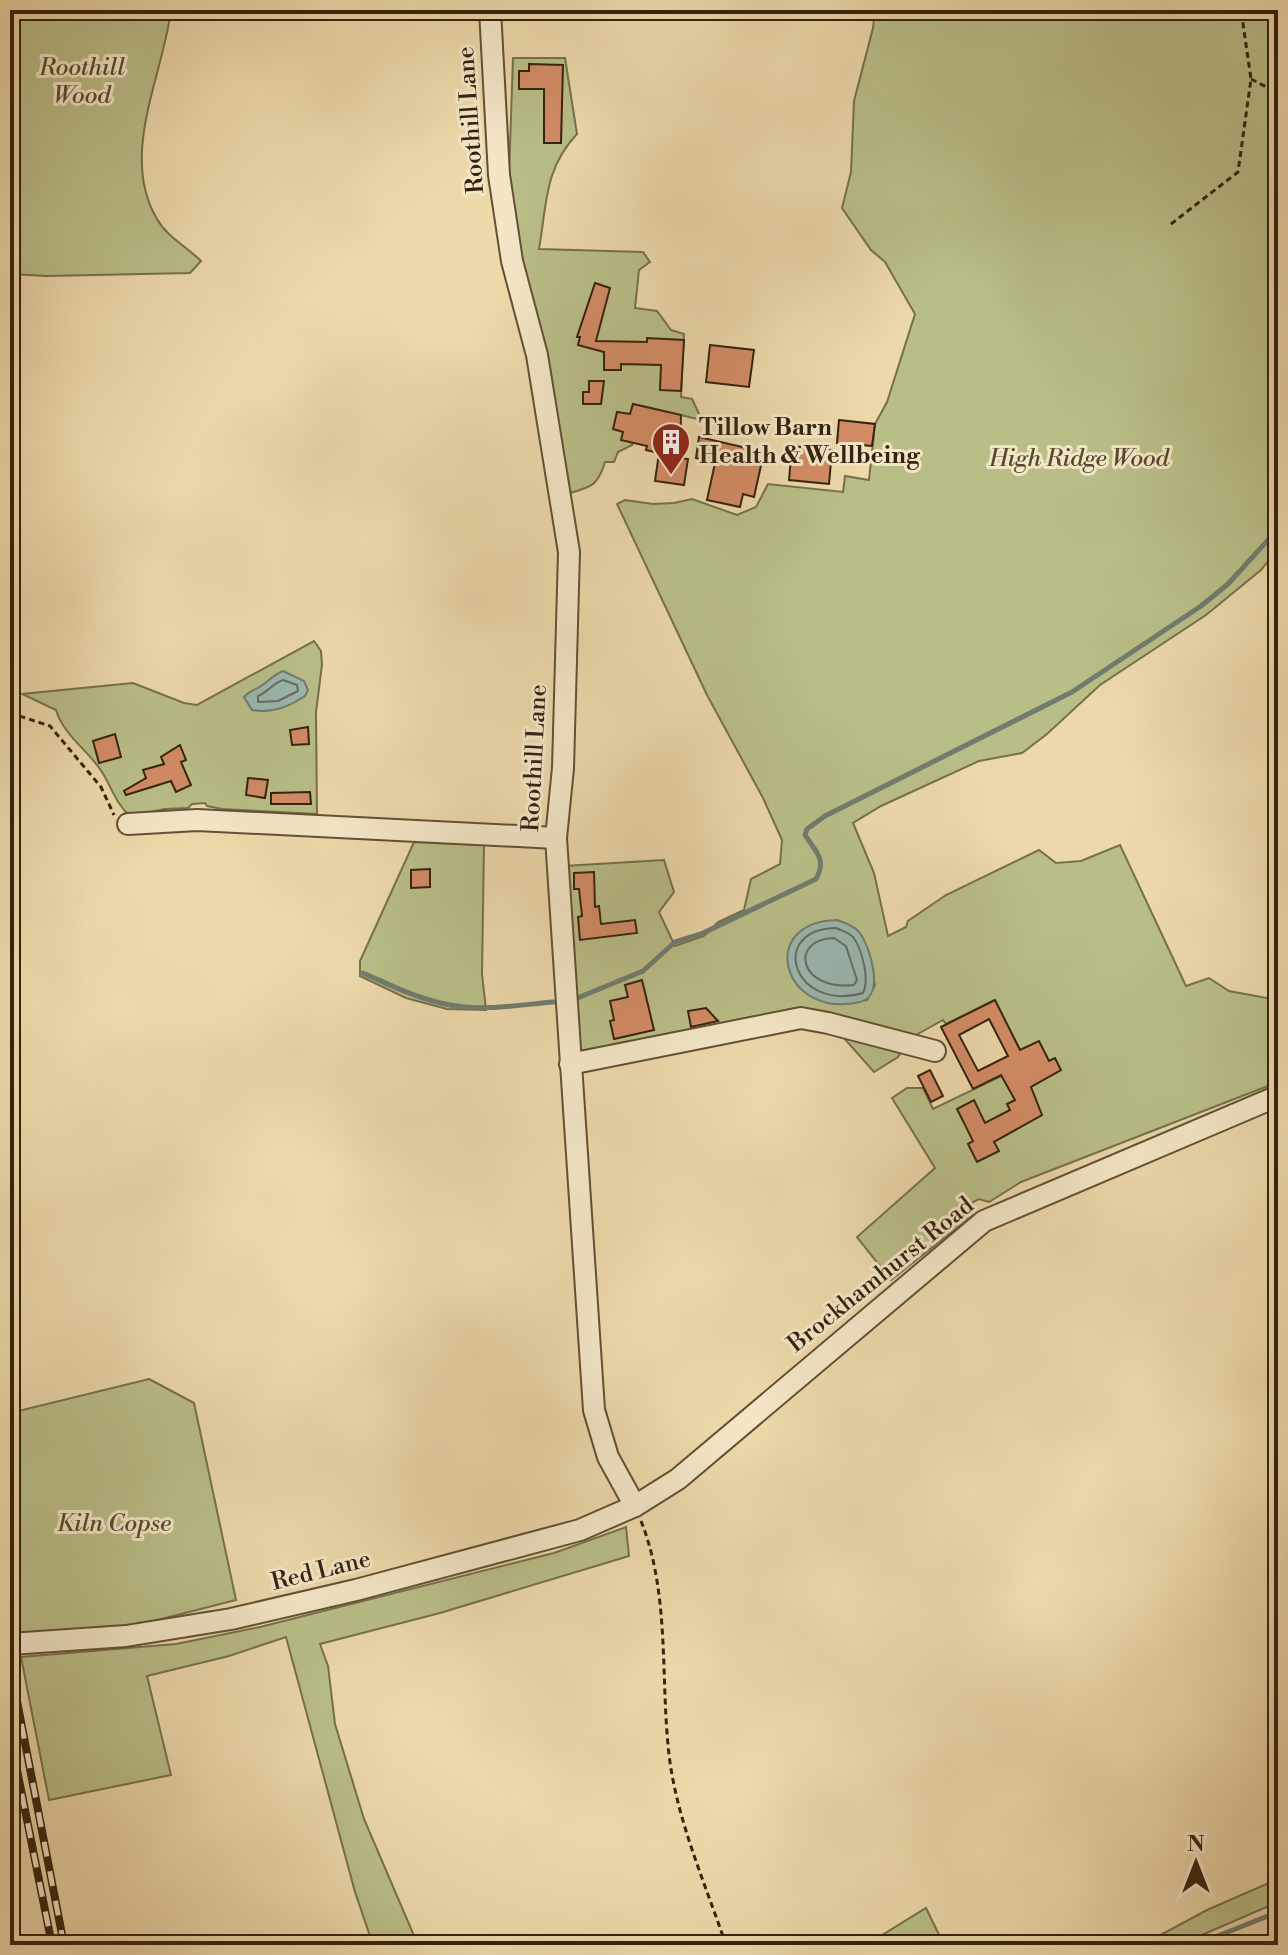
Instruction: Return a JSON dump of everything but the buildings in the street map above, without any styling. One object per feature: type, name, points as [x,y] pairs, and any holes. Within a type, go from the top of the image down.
[{"type":"street","name":"Roothill Lane","points":[[490,10],[501,189],[512,261],[537,355],[569,552],[563,768],[556,838],[594,1410],[608,1457],[635,1506]]},
{"type":"street","points":[[128,824],[197,820],[556,838]]},
{"type":"street","points":[[570,1064],[801,1018],[935,1051]]},
{"type":"street","name":"Brockhamhurst Road","points":[[635,1506],[678,1479],[984,1221],[1278,1096]]},
{"type":"street","name":"Red Lane","points":[[19,1644],[126,1636],[231,1619],[356,1590],[580,1530],[635,1506]]},
{"type":"path","points":[[1171,224],[1238,172],[1251,79],[1241,10]]},
{"type":"path","points":[[1251,79],[1278,93]]},
{"type":"path","points":[[10,713],[50,726],[101,787],[118,824],[128,824]]},
{"type":"path","points":[[635,1506],[657,1585],[664,1651],[668,1747],[680,1813],[726,1945]]},
{"type":"green space","name":"Roothill Wood","points":[[10,10],[171,10],[147,115],[142,169],[146,194],[157,219],[172,237],[201,261],[190,273],[10,274]]},
{"type":"green space","name":"High Ridge Wood","points":[[875,10],[1278,10],[1278,549],[1261,570],[1206,615],[1100,685],[1022,753],[979,761],[881,806],[853,823],[874,873],[888,936],[906,927],[908,921],[946,895],[1039,850],[1056,863],[1081,861],[1120,845],[1186,986],[1209,978],[1229,991],[1278,1000],[1278,1082],[1021,1182],[989,1202],[979,1199],[971,1203],[972,1216],[891,1280],[857,1237],[935,1168],[892,1098],[907,1088],[923,1088],[933,1109],[1045,1055],[1020,1050],[994,1000],[946,1024],[943,1020],[907,1040],[806,1013],[579,1053],[564,866],[664,860],[674,892],[659,912],[675,946],[704,936],[718,922],[744,910],[751,879],[780,864],[782,840],[763,798],[707,695],[617,504],[625,500],[653,504],[692,499],[737,515],[756,507],[768,484],[843,492],[845,476],[869,480],[875,424],[887,402],[915,314],[885,262],[871,250],[842,208],[851,172],[854,101]],"holes":[[[811,925],[863,938],[875,985],[867,1000],[840,1004],[793,939]]]},
{"type":"green space","points":[[513,58],[565,58],[577,134],[558,160],[553,174],[539,249],[643,252],[650,262],[639,270],[635,308],[657,311],[671,330],[684,334],[681,397],[692,399],[702,420],[633,404],[631,412],[639,414],[632,445],[618,452],[614,462],[605,462],[593,484],[570,493],[555,409],[518,250],[509,175]]},
{"type":"green space","points":[[314,641],[321,651],[322,665],[316,712],[317,814],[222,809],[205,803],[130,816],[96,764],[65,728],[56,710],[22,694],[133,683],[197,705]]},
{"type":"green space","points":[[414,842],[484,845],[482,974],[486,1010],[447,1009],[406,998],[360,976],[360,961]]},
{"type":"green space","points":[[813,1026],[903,1048],[898,1057],[874,1072],[844,1038]]},
{"type":"green space","name":"Kiln Copse","points":[[149,1379],[194,1403],[236,1600],[130,1627],[16,1636],[10,1601],[10,1413]]},
{"type":"green space","points":[[626,1527],[629,1556],[440,1613],[320,1644],[328,1666],[335,1724],[364,1819],[418,1945],[373,1945],[355,1892],[286,1637],[229,1656],[147,1676],[171,1775],[49,1800],[21,1657],[176,1644],[260,1627],[554,1553]]},
{"type":"green space","points":[[1278,1879],[1278,1902],[1179,1945],[1142,1945],[1207,1910]]},
{"type":"green space","points":[[926,1908],[944,1945],[866,1945]]},
{"type":"water","points":[[283,671],[304,681],[308,690],[305,696],[280,709],[252,710],[244,697]]},
{"type":"water","points":[[837,920],[859,932],[871,959],[872,990],[868,998],[860,1002],[833,1004],[812,997],[797,984],[789,968],[788,952],[795,936],[812,925]]},
{"type":"waterway","points":[[575,999],[643,971],[675,942],[701,934],[816,879],[820,861],[805,835],[807,829],[825,816],[1072,692],[1201,606],[1228,584],[1278,529]]},
{"type":"waterway","points":[[363,973],[413,995],[458,1006],[499,1007],[553,1002]]},
{"type":"waterway","points":[[1195,1945],[1278,1912]]},
{"type":"railway","points":[[10,1665],[64,1945]]},
{"type":"railway","points":[[10,1735],[52,1945]]},
{"type":"place","name":"Tillow Barn Health & Wellbeing","points":[[671,476]]}]
